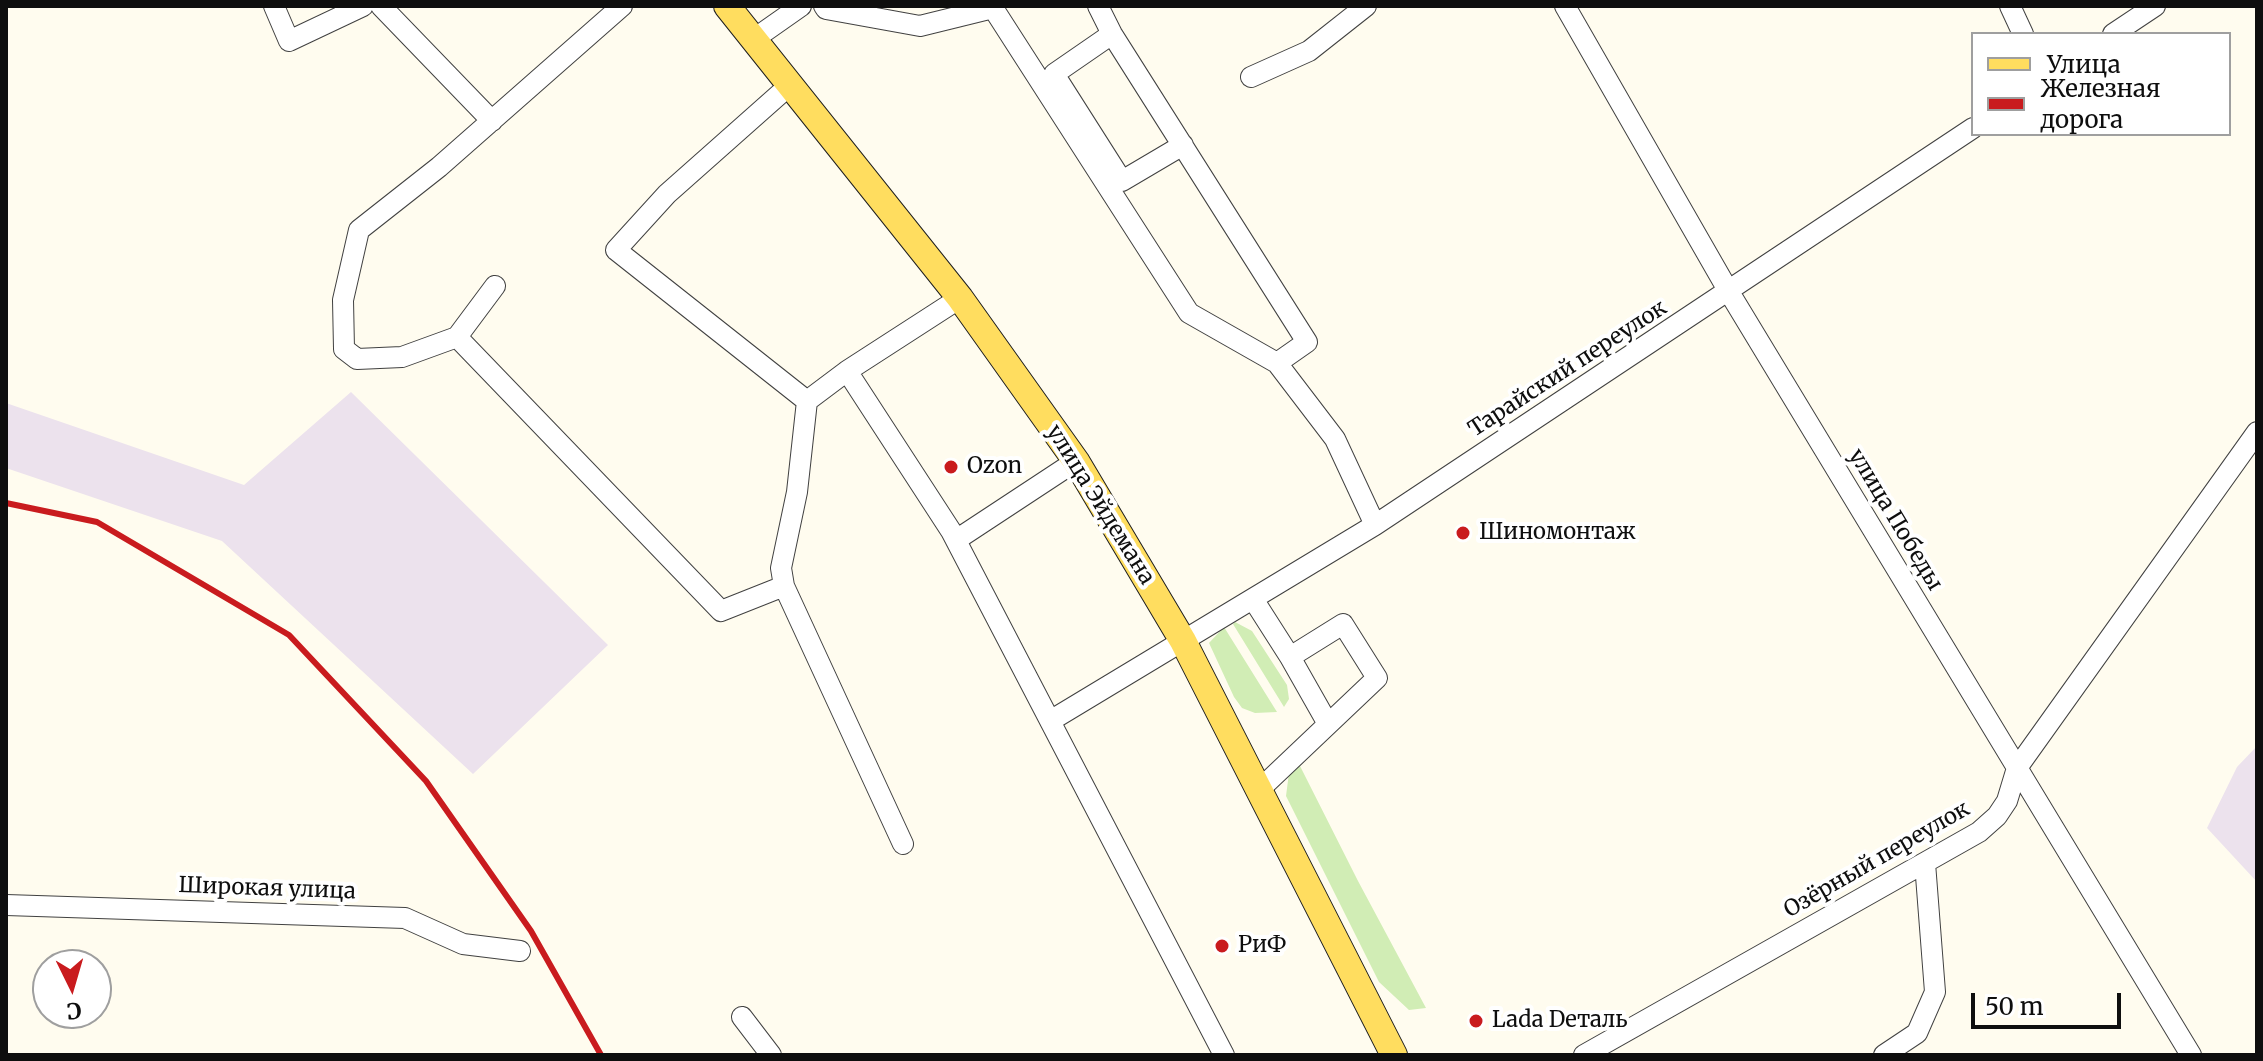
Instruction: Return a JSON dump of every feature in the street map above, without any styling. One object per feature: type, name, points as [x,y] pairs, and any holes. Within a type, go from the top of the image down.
[{"type":"main road","name":"улица Эйдемана","points":[[727,6],[960,298],[1076,461],[1183,641],[1394,1055]]},
{"type":"street","points":[[274,6],[289,41],[363,6]]},
{"type":"street","points":[[381,6],[492,121]]},
{"type":"street","points":[[495,286],[457,337],[402,357],[357,359],[344,349],[343,300],[359,230],[492,121],[622,6]]},
{"type":"street","points":[[754,39],[801,6]]},
{"type":"street","points":[[824,6],[826,9],[920,26],[993,8],[1189,313],[1277,363],[1335,439],[1375,525]]},
{"type":"street","points":[[1098,6],[1112,34],[1307,342],[1277,363]]},
{"type":"street","points":[[1251,77],[1309,51],[1366,6]]},
{"type":"street","name":"улица Победы","points":[[1565,6],[1729,292],[2191,1055]]},
{"type":"street","points":[[2010,6],[2022,32]]},
{"type":"street","points":[[2116,32],[2155,6]]},
{"type":"street","points":[[1112,34],[1054,74],[1122,181],[1183,145]]},
{"type":"street","points":[[791,84],[667,194],[616,250],[807,401]]},
{"type":"street","name":"Тарайский переулок","points":[[1050,721],[1375,525],[1971,129]]},
{"type":"street","points":[[903,844],[784,586],[781,568],[797,492],[807,401],[847,371],[960,298]]},
{"type":"street","points":[[457,337],[721,611],[784,586]]},
{"type":"street","points":[[847,371],[956,540],[1224,1055]]},
{"type":"street","name":"Озёрный переулок","points":[[1584,1055],[1979,832],[1997,816],[2007,801],[2017,768],[2257,432]]},
{"type":"street","points":[[956,540],[1076,461]]},
{"type":"street","points":[[1253,599],[1328,724]]},
{"type":"street","points":[[1260,789],[1377,678],[1343,624],[1290,657]]},
{"type":"street","points":[[1884,1055],[1917,1033],[1935,992],[1925,863]]},
{"type":"street","name":"Широкая улица","points":[[6,905],[405,918],[463,944],[520,951]]},
{"type":"street","points":[[742,1017],[771,1055]]},
{"type":"shaded area","points":[[351,392],[608,645],[473,774],[222,541],[6,468],[6,403],[244,485]]},
{"type":"shaded area","points":[[2257,746],[2257,882],[2207,828],[2237,767]]},
{"type":"green space","points":[[1235,622],[1252,631],[1287,685],[1289,699],[1284,707],[1233,624]]},
{"type":"green space","points":[[1224,627],[1277,712],[1255,713],[1242,708],[1234,697],[1209,643]]},
{"type":"green space","points":[[1299,764],[1426,1008],[1409,1010],[1379,982],[1286,796],[1289,773]]},
{"type":"railway","points":[[6,503],[97,522],[289,635],[426,781],[531,931],[601,1055]]},
{"type":"place","name":"Ozon","points":[[951,467]]},
{"type":"place","name":"Шиномонтаж","points":[[1463,533]]},
{"type":"place","name":"РиФ","points":[[1222,946]]},
{"type":"place","name":"Lada Dеталь","points":[[1476,1021]]}]
